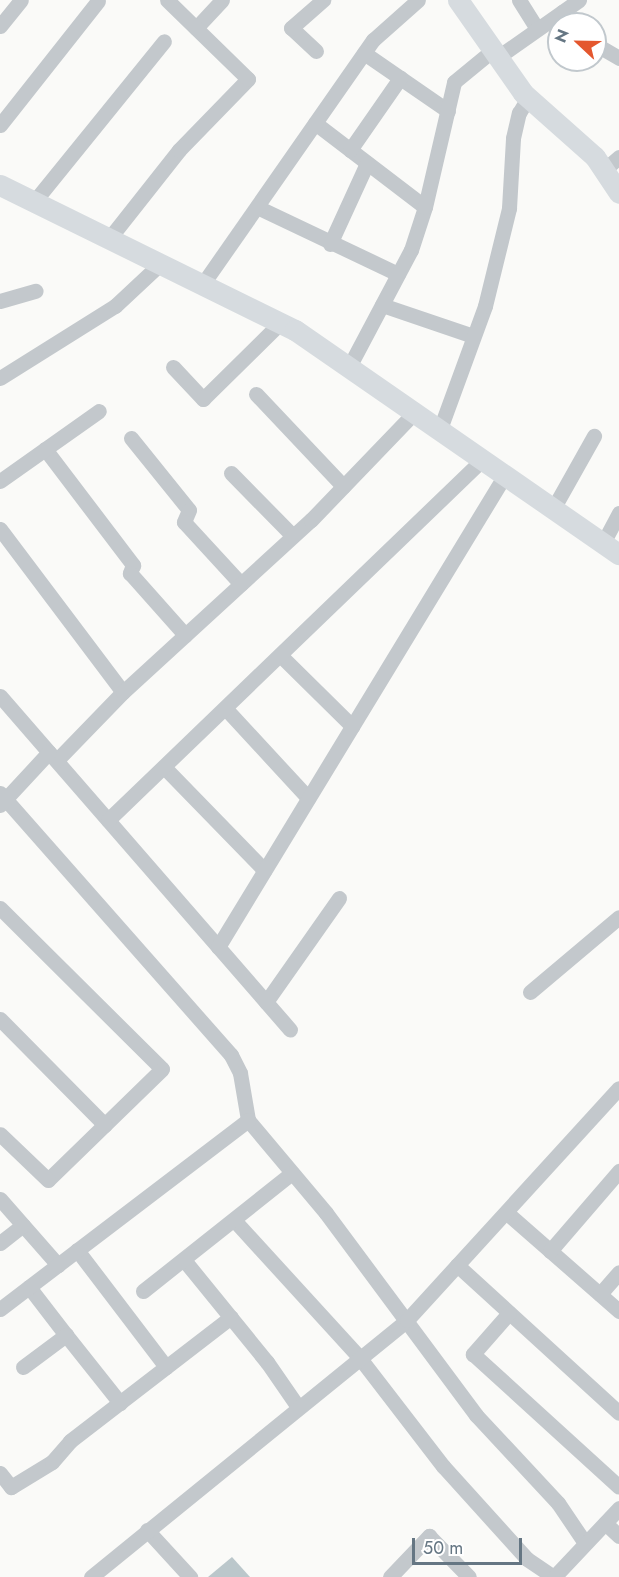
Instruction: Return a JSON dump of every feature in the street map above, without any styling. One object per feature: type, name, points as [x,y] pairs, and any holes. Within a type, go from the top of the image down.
[{"type":"street","points":[[0,26],[21,0]]},
{"type":"street","points":[[108,240],[179,150],[248,79],[167,0]]},
{"type":"street","points":[[196,28],[222,0]]},
{"type":"street","points":[[316,51],[291,28],[323,0]]},
{"type":"street","points":[[202,285],[373,40],[418,0]]},
{"type":"street","points":[[458,0],[528,98],[595,158],[611,164],[619,193]]},
{"type":"street","points":[[519,0],[537,29]]},
{"type":"street","points":[[562,12],[579,0]]},
{"type":"street","points":[[0,125],[98,1]]},
{"type":"street","points":[[349,367],[398,274],[425,207],[454,82],[495,53],[547,22]]},
{"type":"street","points":[[33,203],[164,41]]},
{"type":"street","points":[[364,53],[448,111]]},
{"type":"street","points":[[350,150],[400,78]]},
{"type":"street","points":[[440,429],[485,306],[509,208],[517,121],[528,98]]},
{"type":"street","points":[[315,123],[425,207]]},
{"type":"street","points":[[330,244],[367,163]]},
{"type":"street","points":[[0,185],[280,323],[440,429],[611,549],[619,513]]},
{"type":"street","points":[[257,207],[330,244],[398,274]]},
{"type":"street","points":[[0,378],[115,306],[159,265]]},
{"type":"street","points":[[0,301],[36,291]]},
{"type":"street","points":[[382,305],[473,336]]},
{"type":"street","points":[[173,367],[203,399],[280,323]]},
{"type":"street","points":[[0,364],[19,366]]},
{"type":"street","points":[[256,394],[343,486]]},
{"type":"street","points":[[0,481],[99,411]]},
{"type":"street","points":[[415,412],[293,536],[53,756],[2,799],[231,1055],[240,1073],[248,1120],[407,1320],[476,1415],[558,1503],[585,1543]]},
{"type":"street","points":[[554,509],[594,436]]},
{"type":"street","points":[[131,438],[189,510],[184,522],[241,584]]},
{"type":"street","points":[[45,449],[133,565],[130,573],[185,635]]},
{"type":"street","points":[[108,820],[281,656],[483,459]]},
{"type":"street","points":[[231,473],[293,536]]},
{"type":"street","points":[[218,947],[505,475]]},
{"type":"street","points":[[0,529],[123,692]]},
{"type":"street","points":[[281,656],[352,726]]},
{"type":"street","points":[[0,696],[290,1030]]},
{"type":"street","points":[[226,708],[309,798]]},
{"type":"street","points":[[164,767],[264,870]]},
{"type":"street","points":[[266,1002],[339,898]]},
{"type":"street","points":[[0,908],[162,1069],[48,1180],[0,1134]]},
{"type":"street","points":[[530,992],[619,917]]},
{"type":"street","points":[[0,1019],[105,1125]]},
{"type":"street","points":[[91,1577],[407,1320],[619,1088]]},
{"type":"street","points":[[0,1310],[248,1120]]},
{"type":"street","points":[[550,1251],[619,1171]]},
{"type":"street","points":[[143,1291],[292,1173]]},
{"type":"street","points":[[0,1199],[58,1265]]},
{"type":"street","points":[[507,1213],[619,1311]]},
{"type":"street","points":[[234,1220],[359,1358],[443,1466],[527,1558],[554,1577],[619,1508]]},
{"type":"street","points":[[0,1243],[23,1225]]},
{"type":"street","points":[[77,1250],[166,1367]]},
{"type":"street","points":[[184,1260],[231,1317],[298,1407]]},
{"type":"street","points":[[457,1265],[619,1413]]},
{"type":"street","points":[[600,1294],[619,1272]]},
{"type":"street","points":[[29,1287],[120,1403]]},
{"type":"street","points":[[509,1313],[472,1353],[619,1487]]},
{"type":"street","points":[[0,1473],[11,1487],[52,1462],[70,1441],[231,1317]]},
{"type":"street","points":[[23,1367],[66,1335]]},
{"type":"street","points":[[605,1522],[619,1536]]},
{"type":"street","points":[[147,1530],[190,1577]]},
{"type":"street","points":[[390,1577],[429,1536],[469,1577]]},
{"type":"shaded area","points":[[232,1557],[250,1577],[208,1577]]}]
